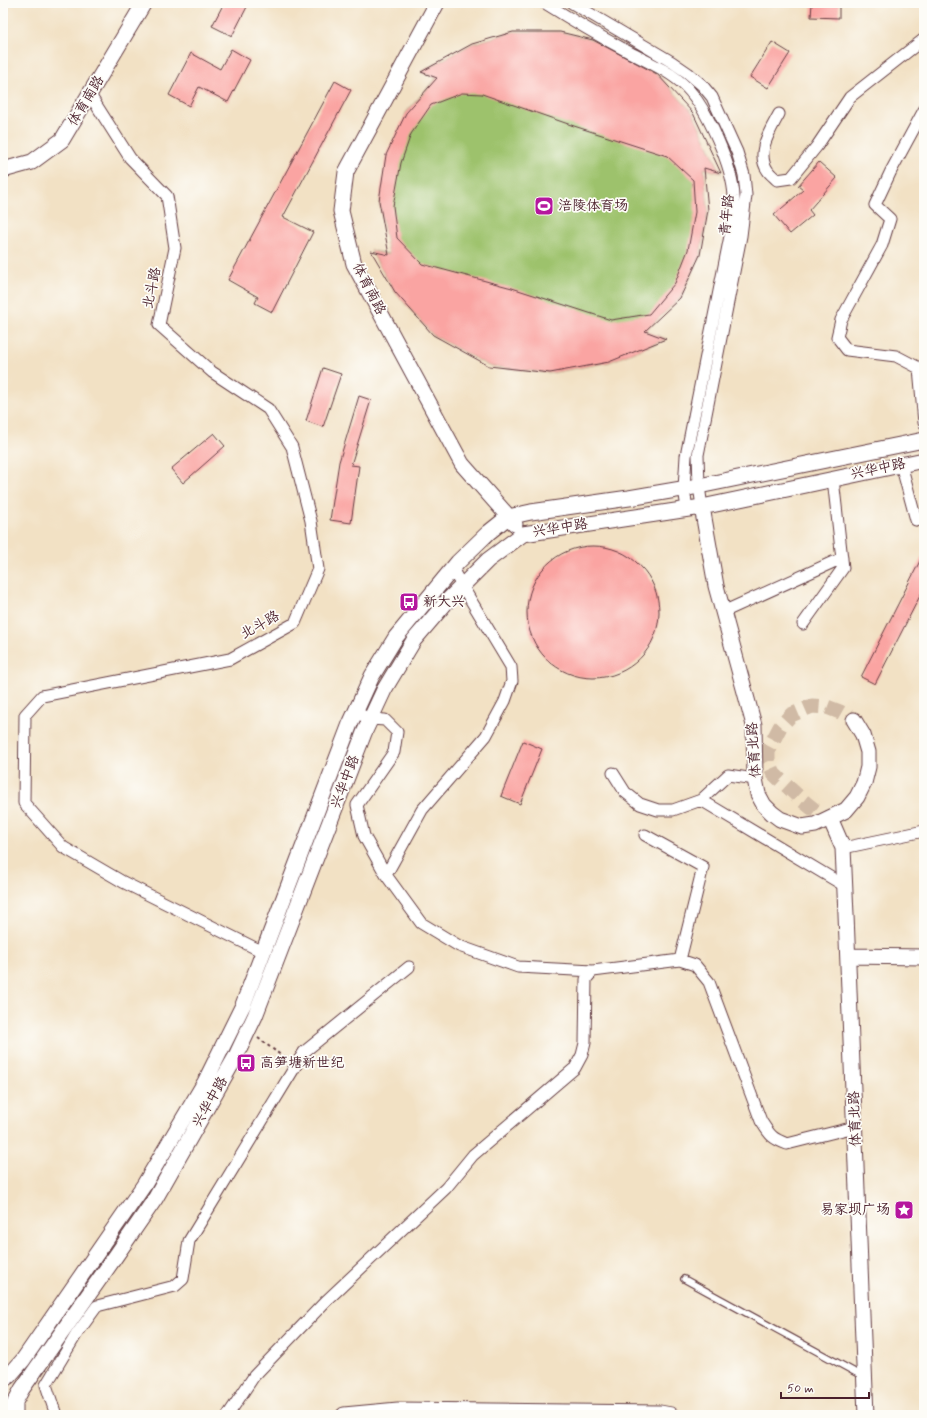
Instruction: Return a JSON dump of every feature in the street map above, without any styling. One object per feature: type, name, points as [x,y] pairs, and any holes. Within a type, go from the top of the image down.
[{"type":"main road","name":"体育南路","points":[[3,170],[32,162],[62,140],[144,3]]},
{"type":"main road","name":"体育南路","points":[[437,3],[346,172],[341,211],[354,264],[462,464],[523,534]]},
{"type":"main road","points":[[3,1380],[9,1376],[23,1360],[144,1185],[208,1075],[243,1004],[356,712],[372,676],[396,637],[452,569],[488,533],[508,517],[531,512],[699,486],[924,440]]},
{"type":"main road","name":"兴华中路","points":[[15,1415],[15,1402],[22,1389],[115,1257],[154,1198],[235,1058],[255,1016],[370,718],[384,690],[414,640],[449,598],[488,560],[523,534],[702,507],[924,460]]},
{"type":"main road","name":"体育北路","points":[[702,507],[716,586],[754,725],[755,779],[758,794],[764,805],[780,819],[802,827],[815,825],[846,810],[857,797],[864,783],[868,766],[868,752],[863,735],[854,720]]},
{"type":"main road","name":"体育北路","points":[[834,825],[843,848],[866,1415]]},
{"type":"main road","points":[[848,956],[924,957]]},
{"type":"main road","points":[[3,1407],[12,1415]]},
{"type":"main road","points":[[344,1415],[398,1410],[660,1413],[671,1415]]},
{"type":"street","points":[[545,3],[589,30],[666,72],[686,86],[698,102],[724,156],[732,178],[734,198],[731,231],[686,456],[684,488],[687,509]]},
{"type":"street","name":"青年路","points":[[572,3],[672,62],[702,85],[712,97],[722,117],[737,152],[744,175],[746,195],[741,236],[698,455],[699,486],[702,507]]},
{"type":"street","points":[[779,114],[765,142],[763,157],[767,170],[777,180],[791,178],[817,146],[850,97],[924,39]]},
{"type":"street","name":"北斗路","points":[[90,94],[130,158],[167,196],[175,248],[159,325],[212,372],[268,409],[292,447],[311,521],[318,569],[295,623],[230,659],[42,696],[25,715],[24,803],[63,847],[123,882],[263,952]]},
{"type":"street","points":[[924,110],[883,186],[875,205],[890,219],[882,245],[842,320],[837,337],[847,350],[896,356],[918,368],[924,423]]},
{"type":"street","points":[[901,464],[916,520],[924,520]]},
{"type":"street","points":[[803,624],[843,568],[833,479]]},
{"type":"street","points":[[723,612],[842,558]]},
{"type":"street","points":[[386,875],[422,810],[486,736],[505,700],[512,681],[510,667],[452,569]]},
{"type":"street","points":[[356,712],[370,718],[385,720],[397,732],[394,752],[357,805],[364,836],[386,875],[421,923],[459,946],[518,967],[593,970],[680,960],[695,964],[708,982],[761,1121],[770,1136],[787,1144],[855,1127]]},
{"type":"street","points":[[613,773],[625,792],[640,804],[658,810],[673,810],[701,800],[728,776],[755,779]]},
{"type":"street","points":[[701,800],[845,886]]},
{"type":"street","points":[[843,848],[924,831]]},
{"type":"street","points":[[645,835],[703,867],[680,960]]},
{"type":"street","points":[[56,1415],[46,1385],[76,1335],[97,1306],[175,1286],[183,1279],[189,1240],[304,1052],[408,967]]},
{"type":"street","points":[[228,1415],[254,1376],[325,1302],[446,1188],[473,1155],[575,1068],[582,1055],[585,1043],[586,979],[593,970]]},
{"type":"lane","points":[[684,1278],[864,1377]]},
{"type":"path","points":[[248,1031],[296,1065]]},
{"type":"green space","name":"涪陵体育场","points":[[513,32],[560,32],[612,45],[654,71],[693,113],[721,173],[704,168],[708,210],[700,255],[680,298],[645,331],[666,339],[609,362],[550,373],[489,366],[433,335],[395,292],[371,251],[389,254],[379,201],[406,113],[436,78],[421,72],[472,44]]},
{"type":"building","points":[[224,3],[249,3],[232,36],[212,26]]},
{"type":"building","points":[[812,3],[839,3],[839,18],[811,17]]},
{"type":"building","points":[[513,32],[560,32],[593,40],[657,74],[693,113],[721,173],[704,168],[708,210],[700,255],[680,298],[645,331],[666,339],[609,362],[550,373],[489,366],[433,335],[395,292],[371,251],[389,255],[379,201],[386,155],[406,113],[437,78],[421,72],[472,44]],"holes":[[[462,93],[482,94],[667,156],[693,180],[695,212],[688,250],[675,283],[649,314],[611,320],[512,288],[422,264],[397,238],[393,206],[401,163],[411,134],[431,105]]]},
{"type":"building","points":[[772,42],[790,53],[768,88],[750,77]]},
{"type":"building","points":[[231,49],[250,60],[228,102],[199,87],[189,106],[169,95],[191,53],[220,69]]},
{"type":"building","points":[[335,81],[351,90],[283,217],[313,232],[272,312],[255,303],[258,297],[228,280]]},
{"type":"building","points":[[819,162],[837,178],[809,210],[813,215],[790,234],[774,215],[803,190],[798,186]]},
{"type":"building","points":[[323,368],[341,374],[323,427],[306,421]]},
{"type":"building","points":[[359,396],[371,400],[351,465],[359,466],[351,523],[330,520],[339,462]]},
{"type":"building","points":[[214,433],[225,446],[183,483],[171,469]]},
{"type":"building","points":[[593,546],[618,551],[635,561],[644,570],[654,587],[659,612],[654,637],[644,654],[635,663],[618,673],[593,678],[568,673],[551,663],[542,654],[532,637],[527,612],[532,587],[542,570],[551,561],[568,551]]},
{"type":"building","points":[[924,553],[924,588],[875,684],[861,677]]},
{"type":"building","points":[[523,741],[542,749],[520,804],[501,796]]},
{"type":"tunnel","points":[[833,825],[802,800],[774,774],[768,761],[768,750],[780,727],[791,715],[812,706],[827,707],[854,720]]},
{"type":"place","name":"涪陵体育场","points":[[544,206]]},
{"type":"place","name":"新大兴","points":[[409,602]]},
{"type":"place","name":"高笋塘新世纪","points":[[246,1063]]},
{"type":"place","name":"易家坝广场","points":[[904,1210]]}]
